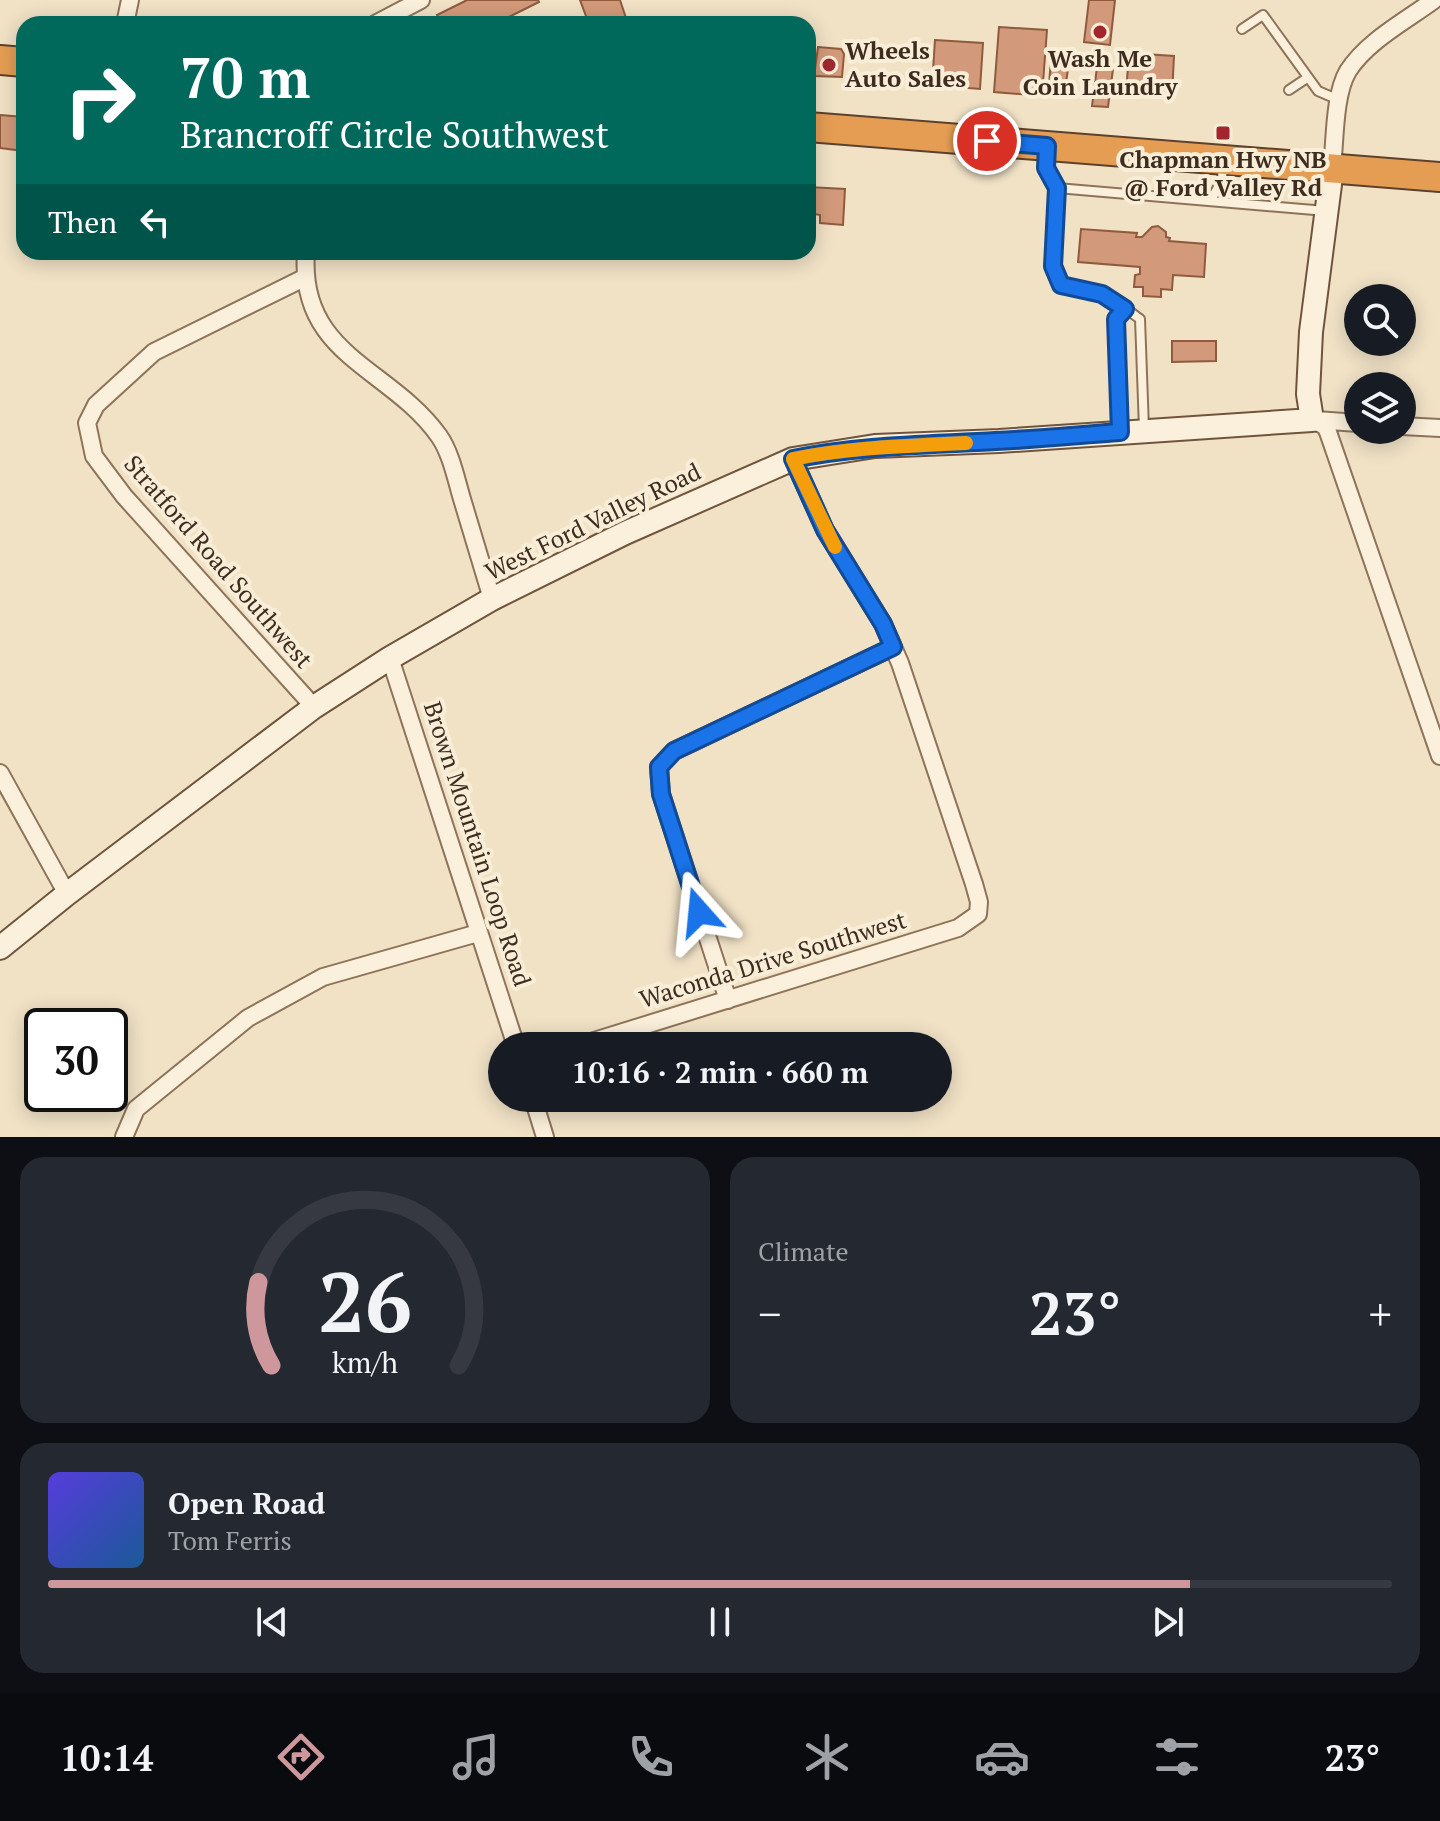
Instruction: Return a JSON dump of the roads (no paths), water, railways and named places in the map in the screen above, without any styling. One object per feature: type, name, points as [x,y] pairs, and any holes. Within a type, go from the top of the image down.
[{"type":"highway","points":[[816,128],[1440,177]]},
{"type":"street","points":[[390,16],[421,0]]},
{"type":"street","points":[[1312,420],[1308,394],[1311,332],[1340,100],[1348,71],[1363,55],[1434,0]]},
{"type":"street","points":[[305,260],[304,278],[315,314],[327,334],[348,356],[402,398],[441,438],[453,466],[492,599]]},
{"type":"street","name":"Stratford Road Southwest","points":[[304,278],[154,352],[96,405],[87,423],[94,456],[124,496],[314,707]]},
{"type":"street","points":[[1312,420],[1344,422]]},
{"type":"street","points":[[1312,420],[1325,426],[1328,432],[1440,756]]},
{"type":"street","name":"West Ford Valley Road","points":[[0,948],[314,707],[390,658],[492,599],[652,521],[793,459],[875,446],[1312,420]]},
{"type":"street","points":[[1416,427],[1440,428]]},
{"type":"street","points":[[728,1000],[661,794],[659,767],[674,751],[893,647],[883,624],[825,530],[793,459]]},
{"type":"street","name":"Waconda Drive Southwest","points":[[624,1032],[958,928],[978,914],[979,902],[974,884],[893,647]]},
{"type":"street","name":"Brown Mountain Loop Road","points":[[390,658],[511,1032]]},
{"type":"street","points":[[0,773],[67,894]]},
{"type":"street","points":[[124,1137],[136,1109],[248,1018],[323,977],[478,933]]},
{"type":"street","points":[[537,1112],[545,1137]]},
{"type":"lane","points":[[1242,29],[1263,15],[1318,91],[1340,100]]},
{"type":"lane","points":[[1289,90],[1307,78]]},
{"type":"lane","points":[[1047,146],[1046,168],[1057,188],[1053,266],[1056,277],[1061,285],[1102,294],[1140,319],[1144,430]]},
{"type":"lane","points":[[1211,200],[1222,180],[1224,160]]},
{"type":"lane","points":[[1057,188],[1327,211]]},
{"type":"lane","points":[[1120,432],[1116,319],[1125,309]]},
{"type":"place","name":"Wash Me Coin Laundry","points":[[1100,32]]},
{"type":"place","name":"Wheels Auto Sales","points":[[829,65]]},
{"type":"place","name":"Chapman Hwy NB @ Ford Valley Rd","points":[[1223,133]]}]
